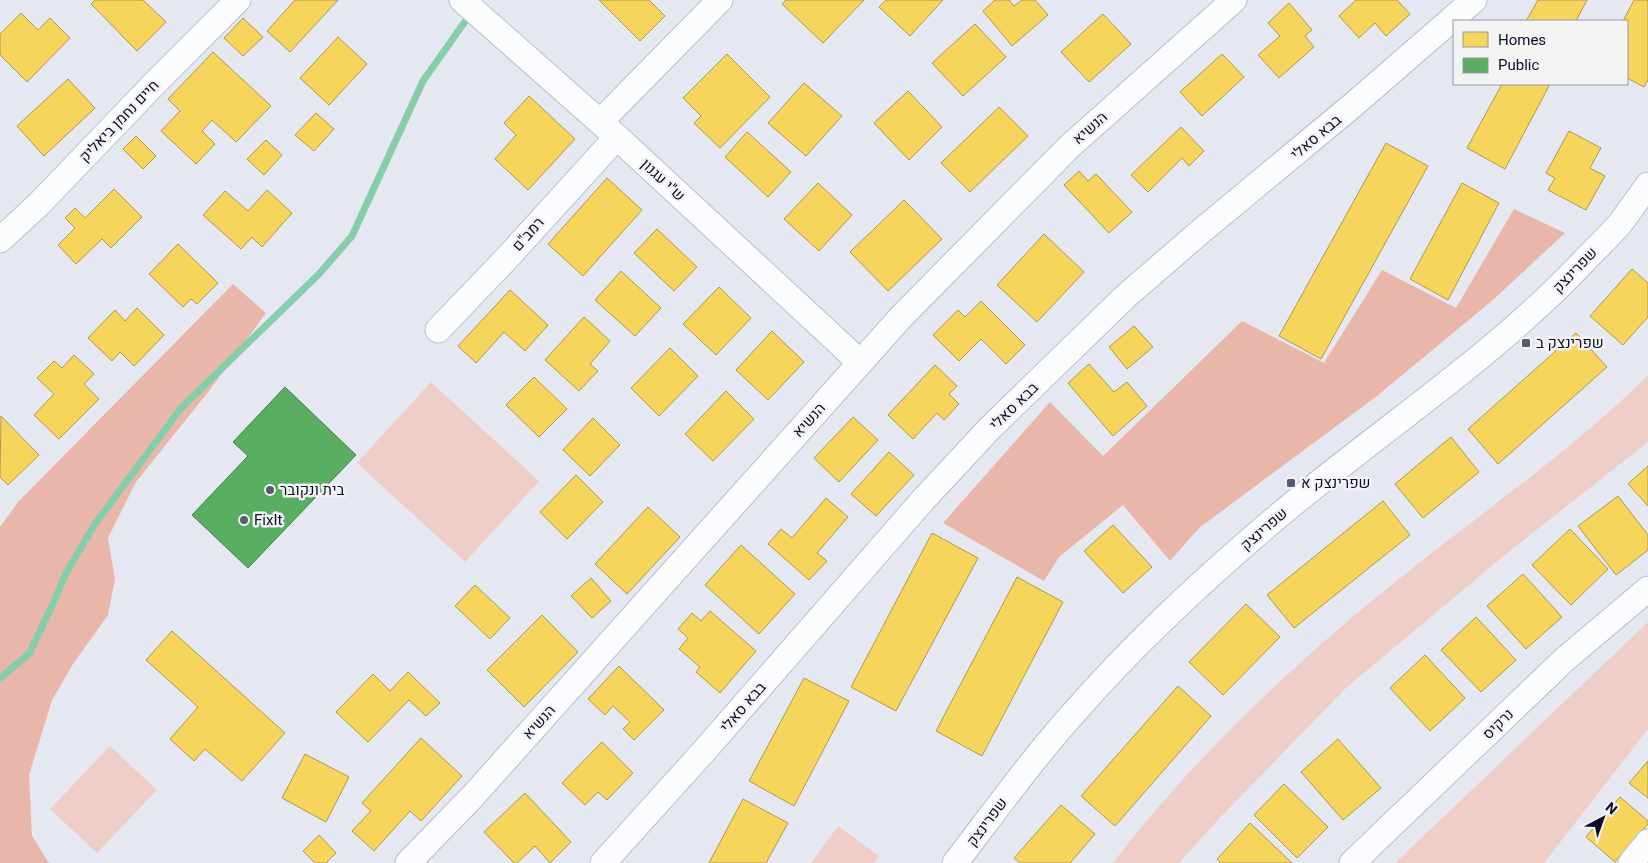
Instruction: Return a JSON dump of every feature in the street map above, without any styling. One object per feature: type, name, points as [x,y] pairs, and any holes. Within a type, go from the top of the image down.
[{"type":"street","name":"חיים נחמן ביאליק","points":[[0,240],[39,204],[238,0]]},
{"type":"street","name":"ש\"י עגנון","points":[[462,0],[608,129],[849,352],[859,364]]},
{"type":"street","name":"רמב\"ם","points":[[438,330],[506,259],[608,129],[720,0]]},
{"type":"street","name":"הנשיא","points":[[408,863],[479,789],[902,316],[1070,146],[1234,0]]},
{"type":"street","name":"בבא סאלי","points":[[603,863],[705,750],[923,500],[990,428],[1126,296],[1353,105],[1474,0]]},
{"type":"street","name":"שפרינצק","points":[[955,863],[1079,706],[1150,633],[1205,580],[1270,523],[1335,469],[1451,380],[1532,313],[1621,222],[1648,185]]},
{"type":"street","name":"נרקיס","points":[[1352,863],[1564,660],[1648,590]]},
{"type":"street","points":[[1630,863],[1648,842]]},
{"type":"shaded area","points":[[1514,209],[1565,233],[1494,299],[1377,396],[1199,528],[1170,561],[1123,505],[1059,557],[1044,581],[943,523],[1050,402],[1103,456],[1242,321],[1324,363],[1382,270],[1456,308]]},
{"type":"shaded area","points":[[233,284],[266,313],[209,391],[136,482],[108,538],[115,579],[108,615],[73,664],[52,700],[29,775],[32,836],[49,863],[0,863],[0,527],[18,502]]},
{"type":"shaded area","points":[[1648,375],[1648,442],[1506,554],[1346,688],[1216,822],[1179,863],[1113,863],[1180,782],[1293,669],[1374,600],[1592,427]]},
{"type":"shaded area","points":[[431,382],[539,481],[465,562],[357,463]]},
{"type":"shaded area","points":[[1648,622],[1648,729],[1544,863],[1395,863]]},
{"type":"shaded area","points":[[110,746],[157,790],[97,853],[50,809]]},
{"type":"shaded area","points":[[838,826],[879,856],[874,863],[811,863]]},
{"type":"building: Homes","points":[[95,0],[143,0],[166,22],[137,51],[91,4]]},
{"type":"building: Homes","points":[[295,0],[338,0],[290,52],[267,31]]},
{"type":"building: Homes","points":[[599,0],[649,0],[665,16],[640,41]]},
{"type":"building: Homes","points":[[786,0],[864,0],[823,43],[782,4]]},
{"type":"building: Homes","points":[[886,0],[943,0],[910,36],[879,7]]},
{"type":"building: Homes","points":[[995,0],[1009,0],[1014,6],[1022,0],[1035,0],[1048,15],[1012,46],[983,11]]},
{"type":"building: Homes","points":[[1356,0],[1397,0],[1410,14],[1386,36],[1375,23],[1359,38],[1339,16]]},
{"type":"building: Homes","points":[[1538,0],[1587,0],[1577,20],[1527,20]]},
{"type":"building: Homes","points":[[1634,0],[1648,0],[1648,80],[1644,87],[1628,79],[1628,20],[1624,20]]},
{"type":"building: Homes","points":[[1289,3],[1312,30],[1305,36],[1314,47],[1279,78],[1258,55],[1280,36],[1268,23]]},
{"type":"building: Homes","points":[[21,13],[38,30],[50,18],[70,38],[27,82],[0,55],[0,34]]},
{"type":"building: Homes","points":[[1103,14],[1131,44],[1089,82],[1061,52]]},
{"type":"building: Homes","points":[[243,18],[263,37],[243,56],[224,38]]},
{"type":"building: Homes","points":[[975,24],[1006,57],[963,96],[932,63]]},
{"type":"building: Homes","points":[[338,37],[367,64],[329,105],[300,78]]},
{"type":"building: Homes","points":[[213,52],[271,106],[236,142],[212,120],[202,131],[215,144],[196,164],[161,131],[180,111],[168,99]]},
{"type":"building: Homes","points":[[727,54],[770,97],[720,148],[694,123],[701,116],[683,98]]},
{"type":"building: Homes","points":[[1222,54],[1244,77],[1202,116],[1180,92]]},
{"type":"building: Homes","points":[[68,79],[95,108],[44,156],[17,126]]},
{"type":"building: Homes","points":[[804,83],[842,116],[806,156],[768,123]]},
{"type":"building: Homes","points":[[1501,85],[1549,85],[1505,169],[1467,148]]},
{"type":"building: Homes","points":[[908,91],[942,127],[909,160],[874,123]]},
{"type":"building: Homes","points":[[529,96],[575,139],[528,190],[495,159],[516,135],[504,123]]},
{"type":"building: Homes","points":[[999,107],[1028,136],[970,192],[941,163]]},
{"type":"building: Homes","points":[[316,113],[334,129],[314,151],[295,135]]},
{"type":"building: Homes","points":[[1181,127],[1204,151],[1189,166],[1182,158],[1148,192],[1131,175]]},
{"type":"building: Homes","points":[[1569,131],[1601,148],[1590,168],[1605,176],[1586,210],[1548,190],[1555,178],[1546,173]]},
{"type":"building: Homes","points":[[747,132],[791,172],[768,197],[725,157]]},
{"type":"building: Homes","points":[[136,136],[156,156],[143,169],[123,149]]},
{"type":"building: Homes","points":[[266,140],[282,155],[264,175],[247,159]]},
{"type":"building: Homes","points":[[1386,143],[1428,166],[1321,359],[1279,336]]},
{"type":"building: Homes","points":[[1079,171],[1088,181],[1096,174],[1132,212],[1109,233],[1064,185]]},
{"type":"building: Homes","points":[[607,178],[642,210],[583,276],[548,244]]},
{"type":"building: Homes","points":[[818,183],[852,215],[819,251],[784,219]]},
{"type":"building: Homes","points":[[1462,183],[1499,203],[1448,300],[1410,279]]},
{"type":"building: Homes","points":[[114,189],[142,217],[111,248],[102,239],[76,264],[58,245],[75,228],[65,218],[75,208],[85,218]]},
{"type":"building: Homes","points":[[267,190],[292,213],[262,247],[252,237],[241,249],[203,215],[225,191],[248,211]]},
{"type":"building: Homes","points":[[904,200],[942,239],[888,291],[850,252]]},
{"type":"building: Homes","points":[[657,229],[697,267],[674,291],[634,253]]},
{"type":"building: Homes","points":[[1044,234],[1084,272],[1037,322],[997,285]]},
{"type":"building: Homes","points":[[178,244],[218,283],[197,304],[191,299],[183,307],[149,274]]},
{"type":"building: Homes","points":[[1632,269],[1648,283],[1648,317],[1623,345],[1590,316]]},
{"type":"building: Homes","points":[[621,271],[661,308],[635,336],[595,300]]},
{"type":"building: Homes","points":[[719,287],[751,318],[716,355],[683,324]]},
{"type":"building: Homes","points":[[510,290],[548,325],[525,351],[504,332],[476,363],[458,346]]},
{"type":"building: Homes","points":[[981,301],[1025,345],[1006,364],[981,339],[959,361],[933,335],[958,310],[965,317]]},
{"type":"building: Homes","points":[[137,308],[164,335],[134,366],[120,352],[112,361],[88,338],[115,310],[125,321]]},
{"type":"building: Homes","points":[[584,317],[610,341],[590,364],[598,371],[579,391],[545,360]]},
{"type":"building: Homes","points":[[1134,326],[1153,347],[1127,369],[1109,347]]},
{"type":"building: Homes","points":[[772,331],[804,362],[768,400],[736,370]]},
{"type":"building: Homes","points":[[1576,333],[1607,367],[1498,464],[1468,429]]},
{"type":"building: Homes","points":[[670,348],[698,376],[659,416],[631,388]]},
{"type":"building: Homes","points":[[74,355],[94,374],[84,384],[99,399],[59,439],[34,415],[54,394],[37,378],[54,361],[62,368]]},
{"type":"building: Homes","points":[[1089,364],[1114,392],[1127,382],[1147,406],[1113,436],[1068,383]]},
{"type":"building: Homes","points":[[935,365],[957,386],[949,394],[959,404],[944,420],[937,413],[913,439],[888,415]]},
{"type":"building: Homes","points":[[534,377],[567,409],[539,437],[506,405]]},
{"type":"building: Homes","points":[[726,391],[754,419],[713,461],[685,434]]},
{"type":"building: Homes","points":[[1,416],[39,455],[8,485],[0,477]]},
{"type":"building: Homes","points":[[853,417],[878,440],[839,482],[814,458]]},
{"type":"building: Homes","points":[[593,418],[620,445],[590,476],[563,450]]},
{"type":"building: Homes","points":[[1451,437],[1479,472],[1423,518],[1395,484]]},
{"type":"building: Homes","points":[[889,452],[914,475],[876,516],[851,494]]},
{"type":"building: Homes","points":[[1648,466],[1648,506],[1628,484]]},
{"type":"building: Homes","points":[[576,475],[603,502],[567,539],[540,512]]},
{"type":"building: Homes","points":[[1618,496],[1648,535],[1648,550],[1616,575],[1578,526]]},
{"type":"building: Homes","points":[[826,498],[848,517],[817,553],[827,561],[809,580],[768,544],[781,529],[792,538]]},
{"type":"building: Homes","points":[[1383,501],[1410,535],[1294,628],[1267,595]]},
{"type":"building: Homes","points":[[648,507],[680,537],[627,594],[595,564]]},
{"type":"building: Homes","points":[[1113,525],[1152,567],[1123,593],[1084,551]]},
{"type":"building: Homes","points":[[1570,529],[1608,569],[1571,605],[1532,565]]},
{"type":"building: Homes","points":[[932,533],[978,558],[896,711],[851,687]]},
{"type":"building: Homes","points":[[741,545],[795,594],[759,634],[705,585]]},
{"type":"building: Homes","points":[[1523,574],[1562,617],[1526,649],[1487,606]]},
{"type":"building: Homes","points":[[1017,577],[1063,602],[982,756],[936,731]]},
{"type":"building: Homes","points":[[591,578],[611,601],[592,618],[571,596]]},
{"type":"building: Homes","points":[[475,585],[510,618],[490,639],[455,606]]},
{"type":"building: Homes","points":[[1246,604],[1280,637],[1223,695],[1189,662]]},
{"type":"building: Homes","points":[[710,611],[756,651],[720,693],[696,672],[700,667],[679,649],[688,638],[678,629],[692,613],[701,621]]},
{"type":"building: Homes","points":[[542,615],[578,652],[524,707],[487,670]]},
{"type":"building: Homes","points":[[1476,617],[1516,660],[1481,692],[1441,650]]},
{"type":"building: Homes","points":[[172,631],[285,733],[242,781],[205,749],[194,761],[170,739],[198,707],[146,660]]},
{"type":"building: Homes","points":[[1425,655],[1465,698],[1430,731],[1390,688]]},
{"type":"building: Homes","points":[[619,666],[664,710],[634,740],[623,729],[630,722],[613,706],[605,715],[588,699]]},
{"type":"building: Homes","points":[[408,672],[440,703],[426,716],[409,700],[368,742],[336,712],[373,674],[390,691]]},
{"type":"building: Homes","points":[[804,678],[849,701],[794,806],[749,781]]},
{"type":"building: Homes","points":[[1178,686],[1211,716],[1115,826],[1081,796]]},
{"type":"building: Homes","points":[[421,738],[462,776],[421,821],[410,811],[374,851],[352,831],[371,811],[362,803]]},
{"type":"building: Homes","points":[[1338,739],[1381,788],[1343,820],[1301,772]]},
{"type":"building: Homes","points":[[602,742],[633,773],[607,800],[598,792],[585,805],[562,783]]},
{"type":"building: Homes","points":[[305,754],[349,777],[326,822],[282,798]]},
{"type":"building: Homes","points":[[1648,761],[1648,798],[1629,783]]},
{"type":"building: Homes","points":[[1284,784],[1328,827],[1297,858],[1254,815]]},
{"type":"building: Homes","points":[[525,793],[571,842],[550,863],[535,846],[517,863],[514,863],[484,832]]},
{"type":"building: Homes","points":[[1620,797],[1648,821],[1648,824],[1615,862],[1586,837]]},
{"type":"building: Homes","points":[[743,799],[788,823],[766,863],[709,863]]},
{"type":"building: Homes","points":[[1061,805],[1095,834],[1070,863],[1020,863],[1014,858]]},
{"type":"building: Homes","points":[[1250,823],[1292,863],[1221,863],[1217,859]]},
{"type":"building: Homes","points":[[319,835],[336,853],[326,863],[315,863],[303,851]]},
{"type":"building: Public","name":"בית ונקובר","points":[[285,387],[356,455],[248,568],[192,515],[248,456],[233,442]]},
{"type":"waterway","points":[[0,678],[29,654],[66,573],[95,524],[181,408],[319,274],[352,236],[423,81],[471,13]]},
{"type":"place","name":"שפרינצק ב","points":[[1526,343]]},
{"type":"place","name":"שפרינצק א","points":[[1291,483]]},
{"type":"place","name":"בית ונקובר","points":[[270,490]]},
{"type":"place","name":"FixIt","points":[[244,520]]}]
